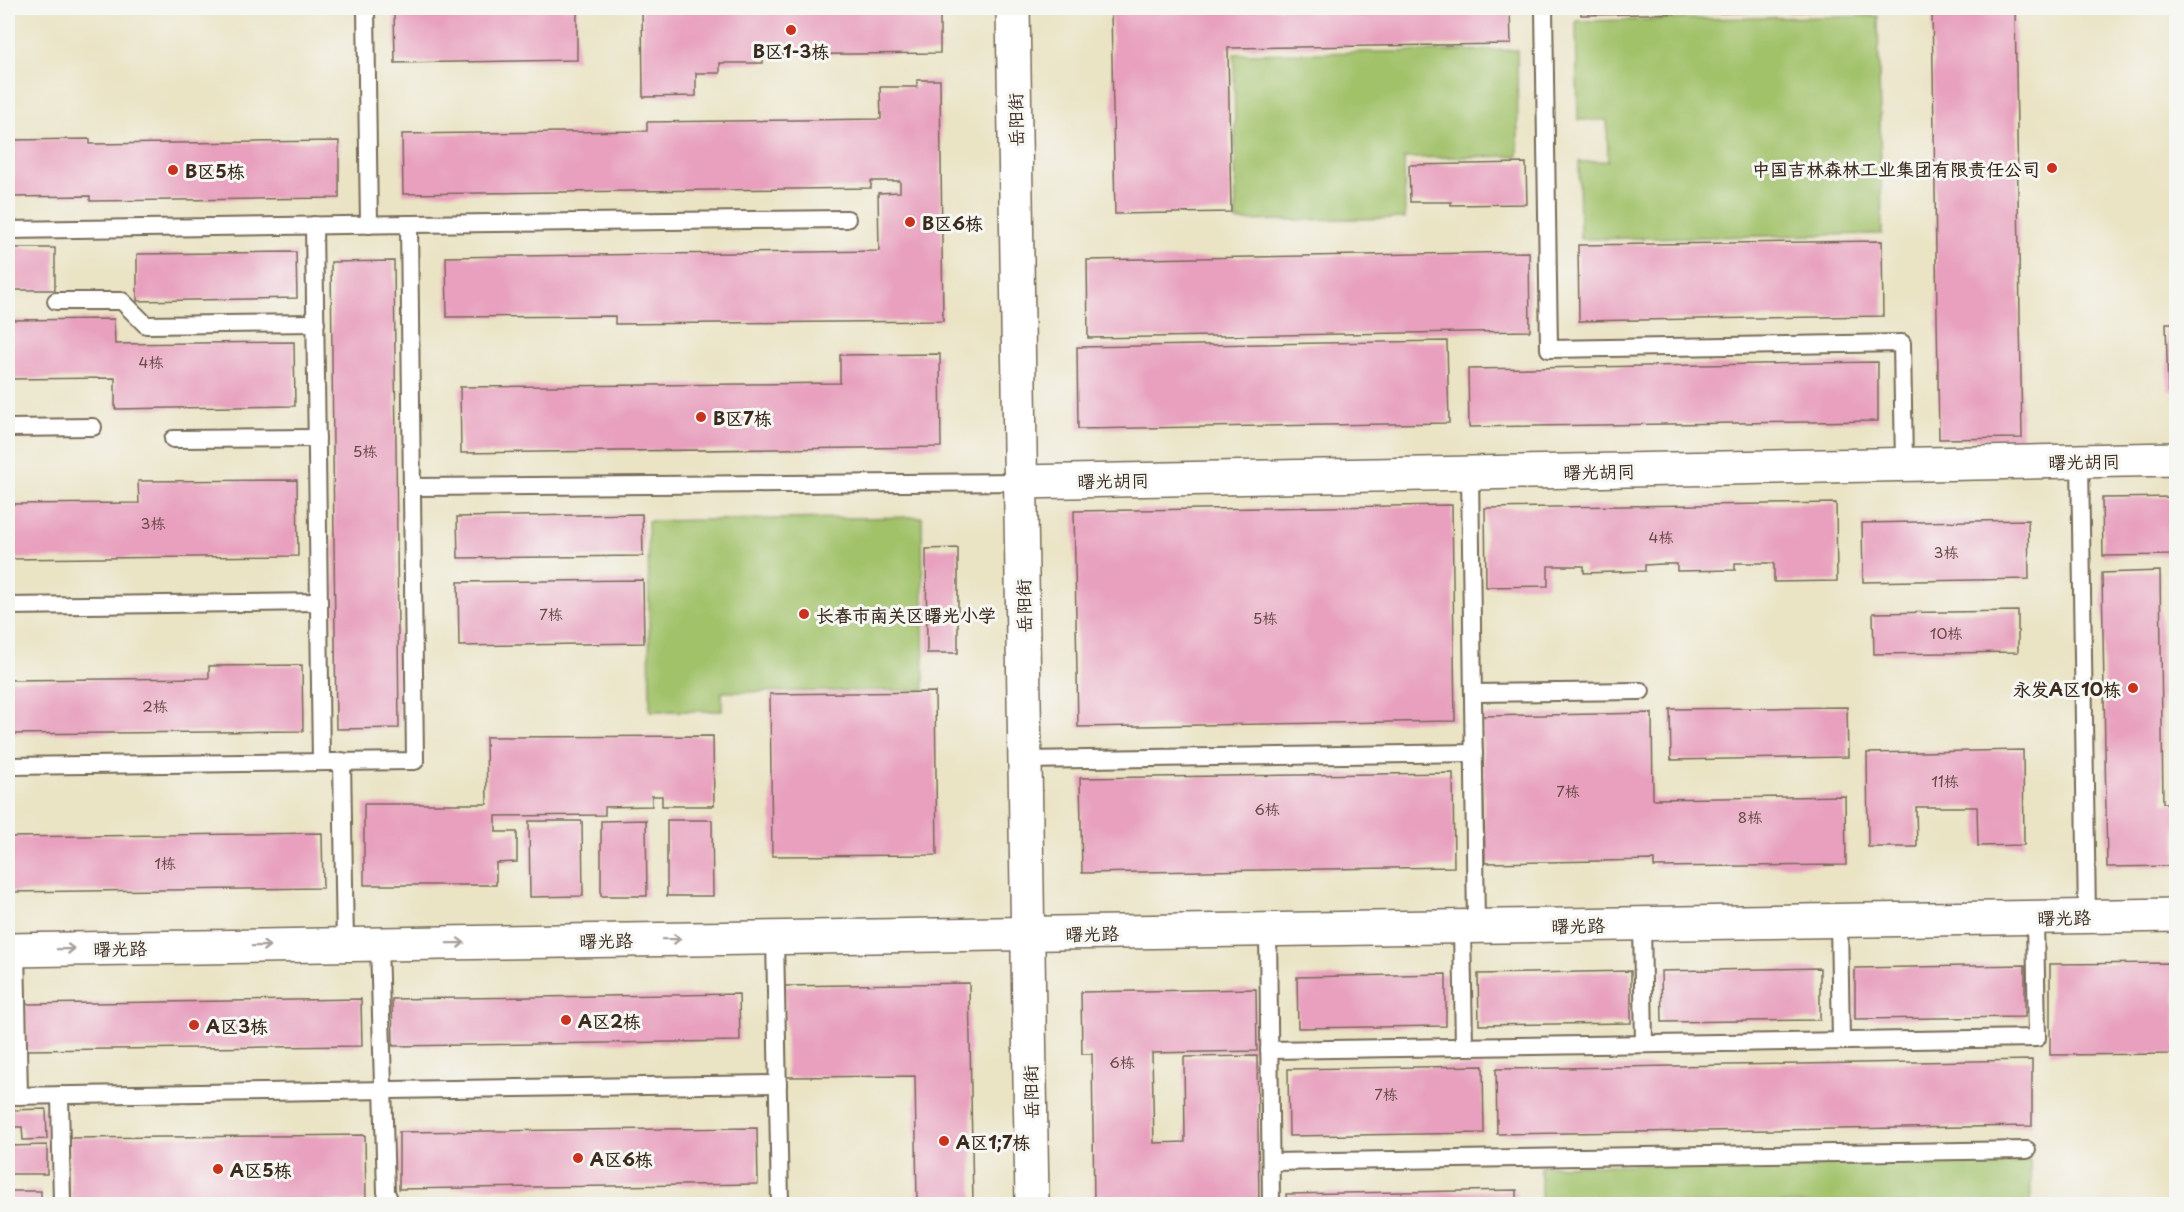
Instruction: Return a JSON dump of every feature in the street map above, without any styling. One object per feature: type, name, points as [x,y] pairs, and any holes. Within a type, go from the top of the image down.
[{"type":"street","name":"岳阳街","points":[[1013,8],[1032,1204]]},
{"type":"street","name":"曙光胡同","points":[[1021,482],[2176,459]]},
{"type":"street","name":"曙光路","points":[[12,950],[2176,915]]},
{"type":"lane","points":[[366,8],[369,225]]},
{"type":"lane","points":[[1544,8],[1549,349],[1902,343],[1904,465]]},
{"type":"lane","points":[[8,230],[847,219]]},
{"type":"lane","points":[[8,766],[415,761],[409,224]]},
{"type":"lane","points":[[314,225],[321,762]]},
{"type":"lane","points":[[56,302],[122,301],[146,325],[316,323]]},
{"type":"lane","points":[[8,428],[93,427]]},
{"type":"lane","points":[[173,439],[317,438]]},
{"type":"lane","points":[[2080,461],[2087,916]]},
{"type":"lane","points":[[1464,1047],[1474,753],[1470,473]]},
{"type":"lane","points":[[412,487],[1021,482]]},
{"type":"lane","points":[[8,606],[319,602]]},
{"type":"lane","points":[[1473,693],[1641,691]]},
{"type":"lane","points":[[1025,760],[1474,753]]},
{"type":"lane","points":[[342,761],[345,945]]},
{"type":"lane","points":[[1269,1050],[2037,1038],[2036,918]]},
{"type":"lane","points":[[1839,921],[1840,1041]]},
{"type":"lane","points":[[1642,924],[1644,1044]]},
{"type":"lane","points":[[1268,930],[1271,1204]]},
{"type":"lane","points":[[775,938],[780,1204]]},
{"type":"lane","points":[[379,944],[386,1192],[391,1204]]},
{"type":"lane","points":[[12,950],[13,1096],[778,1084]]},
{"type":"lane","points":[[60,1095],[62,1204]]},
{"type":"lane","points":[[1271,1162],[2027,1150]]},
{"type":"green space","points":[[1878,16],[1882,234],[1580,239],[1579,162],[1608,161],[1607,120],[1578,120],[1576,21]]},
{"type":"green space","points":[[1517,50],[1518,156],[1404,158],[1405,218],[1236,221],[1234,54]]},
{"type":"green space","points":[[922,517],[924,690],[722,692],[722,711],[650,711],[648,521]]},
{"type":"green space","points":[[2030,1159],[2031,1204],[1541,1204],[1541,1166]]},
{"type":"building","points":[[394,8],[577,8],[577,60],[395,63]]},
{"type":"building","name":"B区1-3栋","points":[[642,8],[940,8],[940,53],[763,55],[763,63],[720,63],[720,73],[696,73],[696,96],[643,97]]},
{"type":"building","points":[[1111,8],[1510,8],[1511,44],[1228,48],[1231,212],[1115,214]]},
{"type":"building","points":[[1581,8],[1889,8],[1889,10],[1581,15]]},
{"type":"building","points":[[1932,8],[2015,8],[2022,438],[1939,439]]},
{"type":"building","name":"B区6栋","points":[[917,80],[940,80],[943,321],[615,324],[615,316],[447,317],[446,257],[879,251],[878,193],[900,192],[900,181],[871,181],[871,188],[403,194],[402,134],[647,131],[647,122],[881,119],[880,87],[917,87]]},
{"type":"building","name":"B区5栋","points":[[90,139],[90,144],[339,141],[339,198],[90,201],[90,196],[8,197],[8,140]]},
{"type":"building","points":[[1526,163],[1527,204],[1451,205],[1451,202],[1410,202],[1409,165]]},
{"type":"building","points":[[1882,241],[1883,316],[1579,321],[1578,245]]},
{"type":"building","points":[[8,248],[55,248],[55,290],[8,290]]},
{"type":"building","points":[[296,252],[297,298],[137,301],[137,254]]},
{"type":"building","points":[[1529,252],[1530,331],[1088,338],[1087,260]]},
{"type":"building","points":[[394,261],[399,728],[336,729],[331,262]]},
{"type":"building","points":[[114,319],[115,344],[294,342],[295,406],[115,409],[115,378],[8,379],[8,320]]},
{"type":"building","points":[[2166,323],[2176,323],[2176,391],[2168,391]]},
{"type":"building","points":[[1447,341],[1449,423],[1078,429],[1077,347]]},
{"type":"building","name":"B区7栋","points":[[940,354],[941,447],[461,453],[460,387],[840,383],[840,355]]},
{"type":"building","points":[[1878,362],[1878,421],[1469,427],[1468,369]]},
{"type":"building","points":[[297,480],[298,556],[8,559],[8,504],[139,503],[138,481]]},
{"type":"building","points":[[2176,497],[2176,555],[2103,556],[2102,498]]},
{"type":"building","points":[[1836,503],[1837,581],[1774,582],[1774,563],[1735,563],[1735,570],[1677,571],[1677,564],[1662,564],[1645,565],[1645,571],[1584,573],[1584,566],[1548,566],[1548,586],[1486,587],[1485,508]]},
{"type":"building","points":[[1452,505],[1455,721],[1078,727],[1074,511]]},
{"type":"building","points":[[642,514],[643,556],[458,558],[457,517]]},
{"type":"building","points":[[2028,520],[2029,579],[1863,582],[1862,523]]},
{"type":"building","points":[[958,548],[958,653],[927,653],[926,549]]},
{"type":"building","name":"永发A区10栋","points":[[2160,571],[2163,803],[2176,803],[2176,866],[2107,867],[2102,573]]},
{"type":"building","points":[[643,580],[644,643],[459,646],[458,582]]},
{"type":"building","points":[[2018,611],[2018,652],[1874,654],[1873,613]]},
{"type":"building","points":[[302,665],[303,731],[8,734],[8,680],[209,678],[209,666]]},
{"type":"building","points":[[935,692],[937,855],[772,856],[770,694]]},
{"type":"building","points":[[1847,707],[1848,757],[1671,760],[1670,709]]},
{"type":"building","points":[[1652,713],[1653,799],[1845,796],[1846,865],[1654,867],[1654,860],[1485,863],[1482,716]]},
{"type":"building","points":[[713,736],[714,806],[662,806],[662,796],[652,796],[652,806],[605,807],[605,815],[496,816],[496,832],[517,832],[517,862],[496,863],[496,885],[364,885],[364,804],[487,804],[486,737]]},
{"type":"building","points":[[2023,750],[2024,845],[1978,846],[1977,807],[1916,807],[1917,847],[1868,847],[1867,753]]},
{"type":"building","points":[[1453,773],[1454,867],[1082,873],[1080,778]]},
{"type":"building","points":[[646,820],[647,896],[601,896],[601,821]]},
{"type":"building","points":[[667,820],[712,820],[713,896],[667,896]]},
{"type":"building","points":[[529,821],[582,821],[583,896],[530,897]]},
{"type":"building","points":[[322,833],[323,888],[8,892],[8,837]]},
{"type":"building","points":[[2176,963],[2176,1054],[2050,1055],[2050,964]]},
{"type":"building","points":[[2025,965],[2025,1017],[1855,1019],[1855,968]]},
{"type":"building","points":[[1820,968],[1820,1020],[1662,1022],[1661,971]]},
{"type":"building","points":[[1631,971],[1631,1023],[1479,1025],[1478,974]]},
{"type":"building","points":[[1446,974],[1446,1026],[1298,1028],[1297,977]]},
{"type":"building","name":"A区1;7栋","points":[[969,983],[973,1204],[917,1204],[915,1076],[786,1077],[785,986]]},
{"type":"building","points":[[1256,989],[1257,1051],[1152,1053],[1154,1143],[1185,1142],[1184,1057],[1257,1056],[1259,1204],[1094,1204],[1092,1054],[1082,1054],[1081,992]]},
{"type":"building","name":"A区2栋","points":[[739,994],[740,1041],[393,1046],[392,999]]},
{"type":"building","name":"A区3栋","points":[[361,999],[362,1046],[26,1050],[26,1004]]},
{"type":"building","points":[[2032,1060],[2032,1126],[1497,1134],[1496,1069]]},
{"type":"building","points":[[1483,1066],[1484,1133],[1289,1136],[1288,1069]]},
{"type":"building","points":[[46,1109],[47,1139],[23,1140],[22,1127],[8,1127],[8,1110]]},
{"type":"building","name":"A区6栋","points":[[757,1128],[758,1184],[399,1189],[399,1132]]},
{"type":"building","name":"A区5栋","points":[[365,1135],[366,1201],[71,1204],[70,1138]]},
{"type":"building","points":[[47,1145],[47,1174],[8,1174],[8,1146]]},
{"type":"building","points":[[1517,1190],[1517,1204],[1287,1204],[1286,1194]]},
{"type":"building","points":[[8,1191],[41,1191],[41,1204],[8,1204]]},
{"type":"place","name":"B区1-3栋","points":[[791,30]]},
{"type":"place","name":"中国吉林森林工业集团有限责任公司","points":[[2052,168]]},
{"type":"place","name":"B区5栋","points":[[173,170]]},
{"type":"place","name":"B区6栋","points":[[910,222]]},
{"type":"place","name":"B区7栋","points":[[701,417]]},
{"type":"place","name":"长春市南关区曙光小学","points":[[804,614]]},
{"type":"place","name":"永发A区10栋","points":[[2133,688]]},
{"type":"place","name":"A区2栋","points":[[566,1020]]},
{"type":"place","name":"A区3栋","points":[[194,1025]]},
{"type":"place","name":"A区1;7栋","points":[[944,1141]]},
{"type":"place","name":"A区6栋","points":[[578,1158]]},
{"type":"place","name":"A区5栋","points":[[218,1169]]}]
